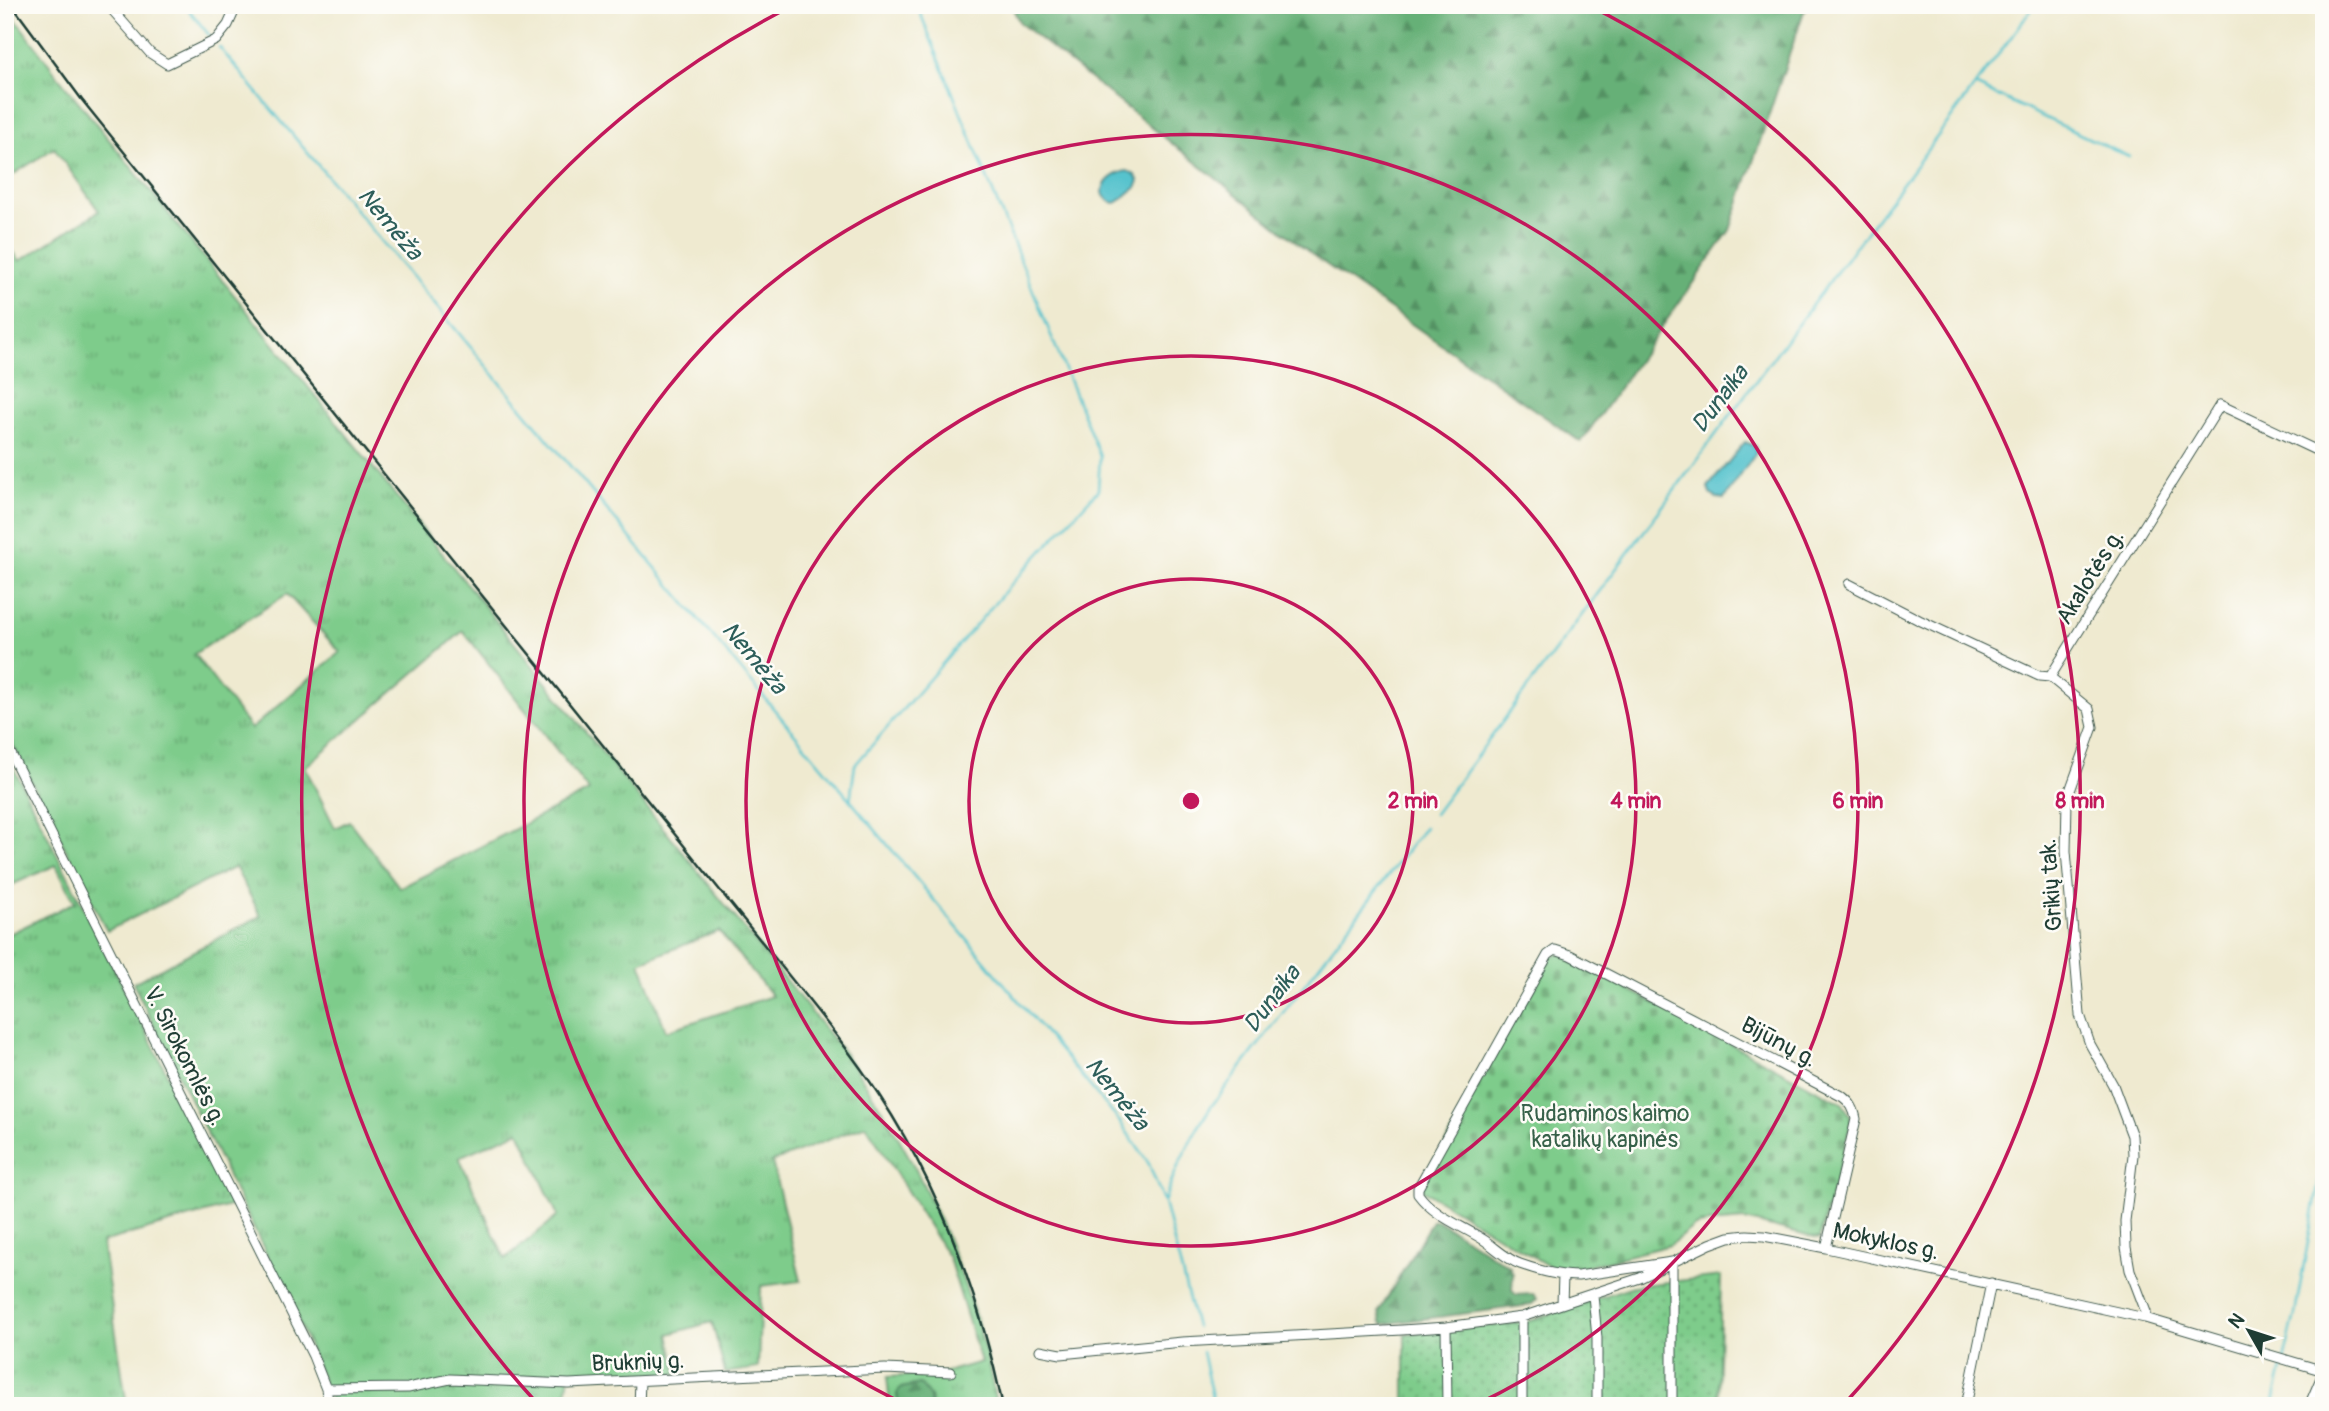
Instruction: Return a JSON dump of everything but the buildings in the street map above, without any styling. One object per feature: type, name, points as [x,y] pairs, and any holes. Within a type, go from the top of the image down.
[{"type":"street","points":[[108,5],[149,53],[167,64],[216,40],[224,33],[237,5]]},
{"type":"street","name":"Akalotės g.","points":[[2050,677],[2220,405],[2324,454]]},
{"type":"street","points":[[1849,584],[1930,626],[2039,676],[2050,677]]},
{"type":"street","name":"Grikių tak.","points":[[2050,677],[2089,709],[2093,727],[2067,799],[2066,851],[2083,1027],[2116,1094],[2132,1136],[2133,1155],[2125,1221],[2126,1247],[2130,1270],[2146,1312],[2145,1318]]},
{"type":"street","name":"V. Sirokomlės g.","points":[[5,742],[302,1334],[326,1389],[329,1406]]},
{"type":"street","name":"Bijūnų g.","points":[[1563,1276],[1521,1264],[1506,1256],[1485,1240],[1438,1214],[1418,1194],[1418,1188],[1542,964],[1555,950],[1570,954],[1850,1103],[1855,1110],[1856,1119],[1826,1248]]},
{"type":"street","name":"Mokyklos g.","points":[[1040,1350],[1061,1354],[1182,1342],[1446,1327],[1522,1317],[1640,1278],[1729,1237],[1746,1235],[1826,1248],[2145,1318],[2324,1371]]},
{"type":"street","points":[[1562,1304],[1563,1276],[1672,1262],[1671,1406]]},
{"type":"street","points":[[1966,1406],[1991,1283]]},
{"type":"street","points":[[1593,1295],[1597,1338],[1597,1406]]},
{"type":"street","points":[[1522,1317],[1522,1406]]},
{"type":"street","points":[[1446,1327],[1447,1406]]},
{"type":"street","name":"Bruknių g.","points":[[326,1389],[408,1388],[450,1379],[569,1384],[885,1369],[951,1372]]},
{"type":"street","points":[[2309,1406],[2324,1371]]},
{"type":"street","points":[[639,1406],[640,1381]]},
{"type":"green space","points":[[5,5],[60,79],[845,1054],[884,1113],[931,1200],[978,1323],[996,1406],[931,1406],[930,1397],[897,1394],[899,1406],[890,1406],[887,1377],[939,1374],[981,1362],[949,1258],[866,1125],[772,1162],[801,1281],[761,1286],[758,1368],[725,1373],[712,1322],[669,1334],[677,1374],[569,1376],[564,1406],[333,1406],[294,1310],[133,983],[261,916],[235,867],[107,931],[5,729],[5,240],[20,261],[99,211],[54,148],[5,180]],"holes":[[[287,594],[340,652],[251,729],[194,654]],[[463,631],[589,791],[400,888],[349,821],[335,828],[305,767]],[[719,931],[772,996],[666,1031],[640,962]],[[519,1131],[558,1216],[505,1259],[459,1157]]]},
{"type":"green space","points":[[1011,5],[1806,5],[1730,230],[1581,442],[1314,256],[1020,23]]},
{"type":"green space","points":[[5,751],[233,1205],[102,1242],[127,1406],[5,1406],[5,936],[75,902],[56,865],[5,888]]},
{"type":"green space","name":"Rudaminos kaimo katalikų kapinės","points":[[1562,954],[1842,1103],[1850,1115],[1851,1123],[1819,1239],[1745,1220],[1709,1223],[1694,1226],[1670,1245],[1560,1273],[1421,1189],[1547,960]]},
{"type":"green space","points":[[1437,1220],[1510,1267],[1513,1274],[1512,1290],[1516,1295],[1533,1294],[1537,1299],[1531,1305],[1384,1324],[1381,1322],[1379,1312],[1432,1221]]},
{"type":"green space","points":[[1721,1276],[1718,1406],[1405,1406],[1405,1334],[1527,1322],[1633,1286]]},
{"type":"green space","points":[[920,1384],[930,1397],[931,1406],[899,1406],[897,1394],[901,1388]]},
{"type":"water","points":[[1128,171],[1139,181],[1136,188],[1115,203],[1108,200],[1103,190],[1108,180]]},
{"type":"water","points":[[1745,442],[1755,446],[1756,453],[1724,499],[1710,494],[1708,487]]},
{"type":"waterway","name":"Nemėža","points":[[185,5],[209,35]]},
{"type":"waterway","points":[[850,801],[855,765],[1007,589],[1098,490],[1100,456],[917,5]]},
{"type":"waterway","name":"Dunaika","points":[[1434,814],[2035,5]]},
{"type":"waterway","name":"Nemėža","points":[[219,47],[1120,1122],[1149,1164],[1164,1203],[1196,1327]]},
{"type":"waterway","points":[[1977,86],[2129,157]]},
{"type":"waterway","name":"Dunaika","points":[[1164,1202],[1184,1154],[1210,1108],[1425,827]]},
{"type":"waterway","points":[[2273,1406],[2295,1314],[2324,1154]]},
{"type":"waterway","name":"Nemėža","points":[[1202,1352],[1214,1406]]},
{"type":"railway","points":[[12,5],[82,100],[857,1063],[901,1131],[939,1206],[970,1284],[1003,1406]]}]
